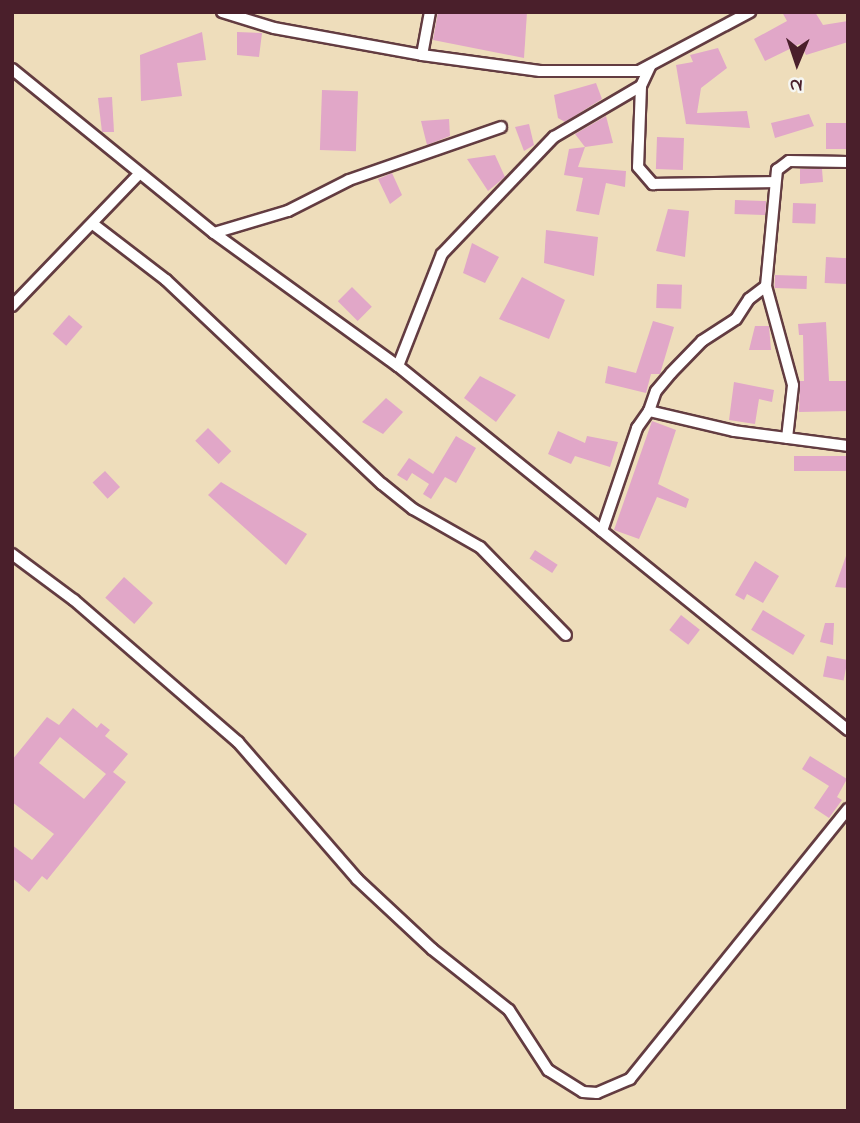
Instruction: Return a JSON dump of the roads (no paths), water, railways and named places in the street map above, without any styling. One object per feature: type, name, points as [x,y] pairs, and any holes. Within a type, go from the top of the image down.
[{"type":"street","points":[[222,12],[274,28],[422,55],[540,71],[639,71],[750,12]]},
{"type":"street","points":[[422,55],[430,12]]},
{"type":"street","points":[[651,65],[641,86],[638,167],[653,184],[775,182]]},
{"type":"street","points":[[12,69],[214,233],[398,366],[848,730]]},
{"type":"street","points":[[398,366],[442,254],[554,137],[641,86]]},
{"type":"street","points":[[214,233],[288,211],[349,180],[501,127]]},
{"type":"street","points":[[787,438],[793,385],[766,286],[777,170],[789,161],[848,162]]},
{"type":"street","points":[[12,306],[93,225],[139,174]]},
{"type":"street","points":[[93,225],[166,280],[382,484],[413,509],[480,547],[566,635]]},
{"type":"street","points":[[602,531],[637,428],[666,378],[766,286]]},
{"type":"street","points":[[649,411],[787,438],[848,446]]},
{"type":"street","points":[[12,554],[74,600],[238,742],[357,879],[432,949],[509,1010],[548,1070],[583,1092],[597,1093],[630,1079],[848,808]]}]
